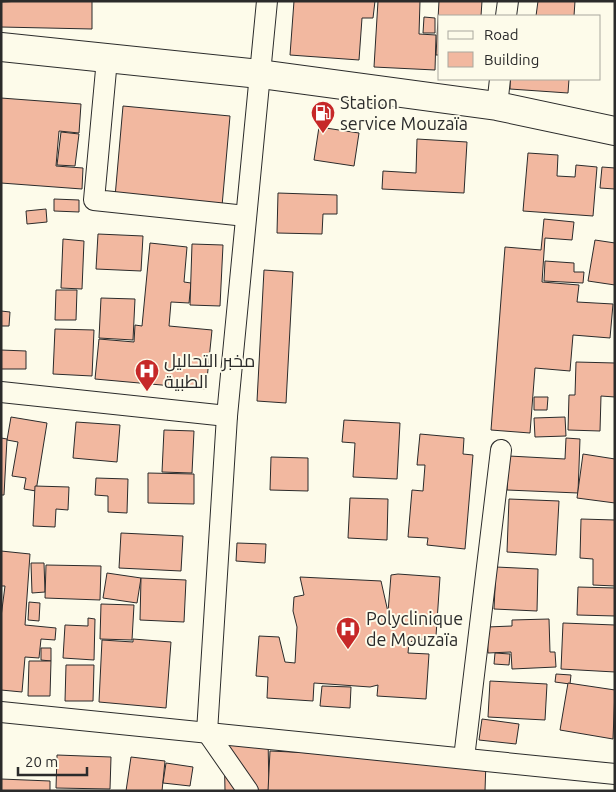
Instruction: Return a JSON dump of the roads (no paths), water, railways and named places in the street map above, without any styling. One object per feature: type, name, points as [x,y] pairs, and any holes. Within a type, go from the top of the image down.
[{"type":"main road","points":[[1,47],[260,74],[497,106],[615,131]]},
{"type":"street","points":[[248,791],[207,732],[227,416],[267,1]]},
{"type":"street","points":[[506,15],[508,1]]},
{"type":"street","points":[[107,59],[94,200],[246,216]]},
{"type":"street","points":[[497,106],[500,80]]},
{"type":"street","points":[[1,392],[227,416]]},
{"type":"street","points":[[464,758],[501,450]]},
{"type":"street","points":[[1,712],[615,774]]},
{"type":"place","name":"Station service Mouzaïa","points":[[323,134]]},
{"type":"place","name":"مخبر التحاليل الطبية","points":[[147,392]]},
{"type":"place","name":"Polyclinique de Mouzaïa","points":[[348,650]]}]
